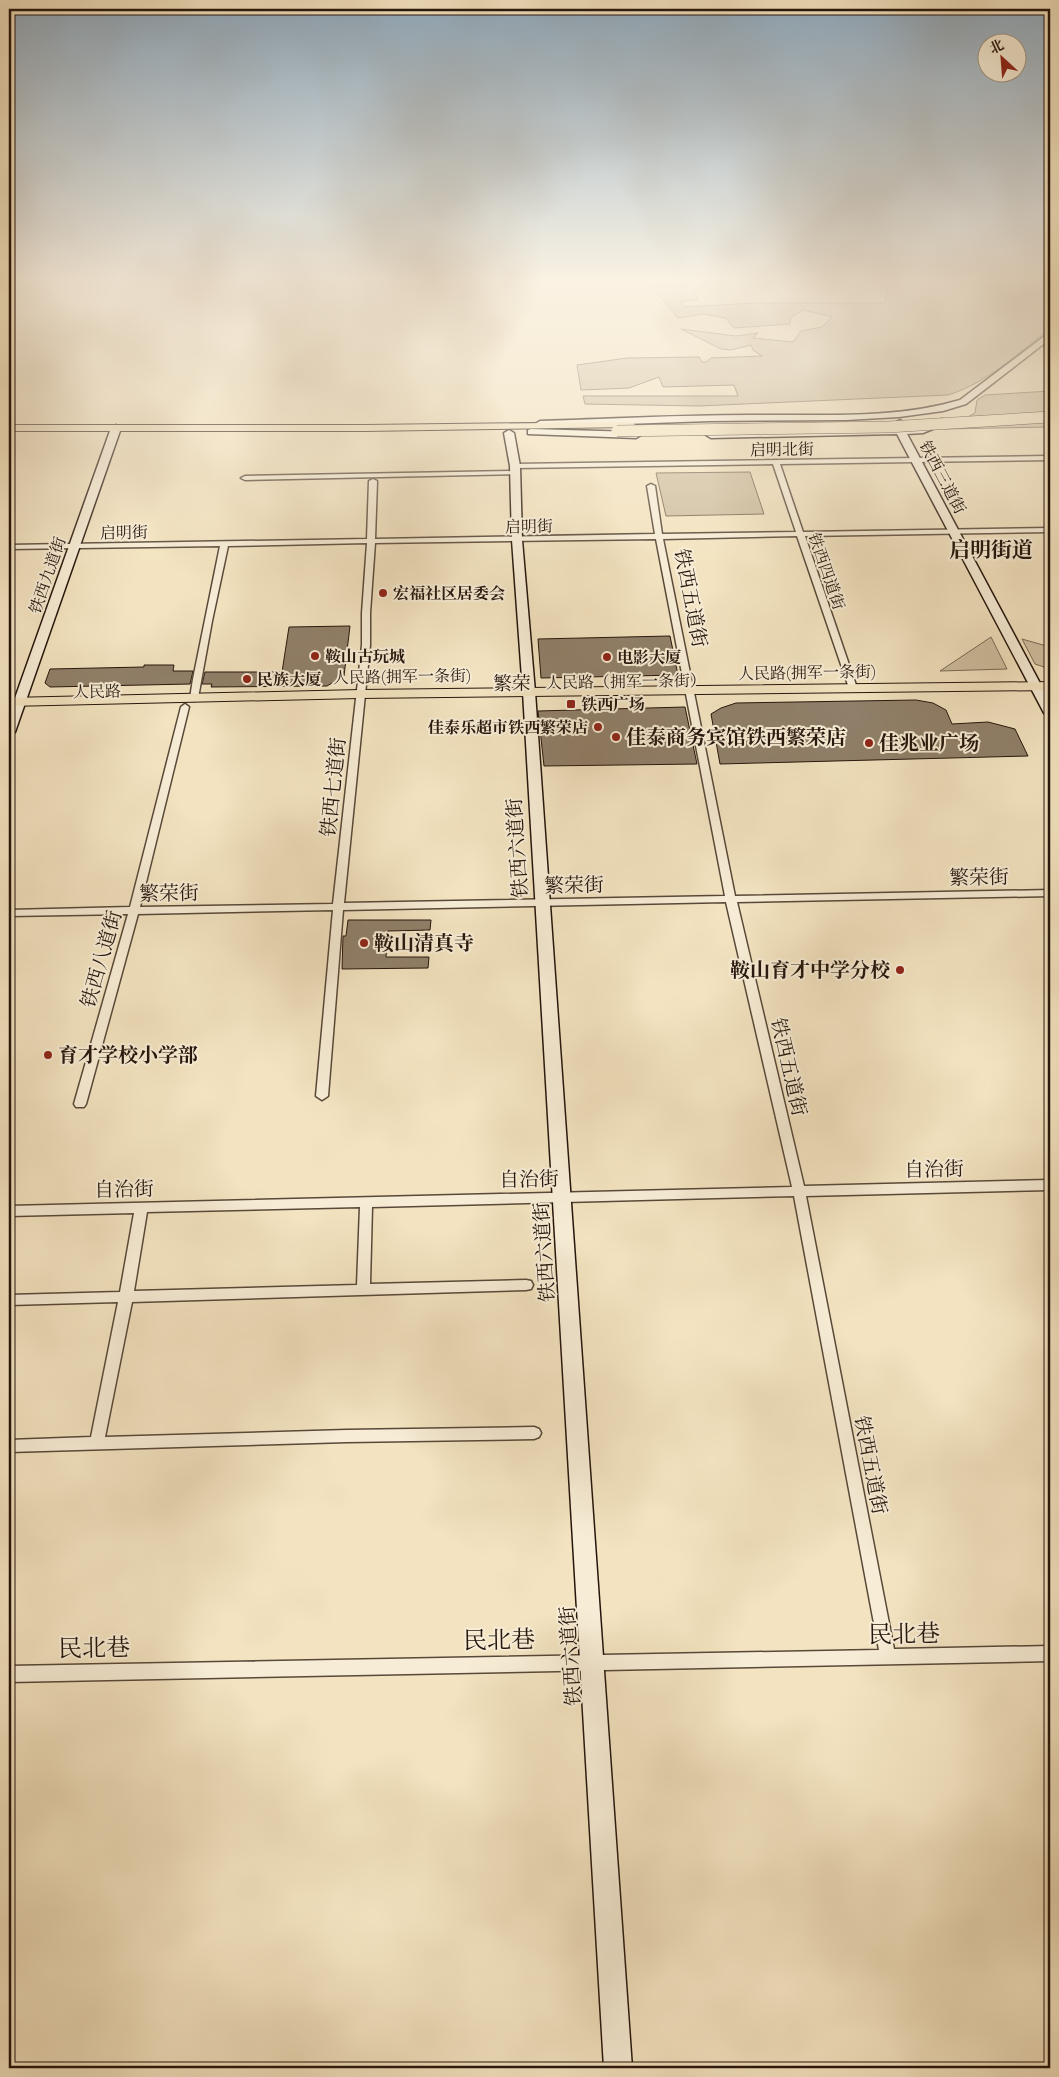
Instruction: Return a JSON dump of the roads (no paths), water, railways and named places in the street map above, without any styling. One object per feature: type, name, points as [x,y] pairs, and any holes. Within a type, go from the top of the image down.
[{"type":"main road","points":[[509,429],[632,420],[846,417],[899,414],[943,408],[962,402],[995,377]]},
{"type":"main road","points":[[509,429],[531,432],[616,435],[860,433],[904,437],[941,423],[959,411],[962,402]]},
{"type":"main road","points":[[9,438],[115,433],[509,429],[629,424],[851,424],[944,420],[1050,411]]},
{"type":"main road","points":[[899,414],[904,437]]},
{"type":"main road","points":[[531,432],[854,429],[948,425],[1050,417]]},
{"type":"main road","points":[[9,428],[115,433]]},
{"type":"main road","name":"铁西六道街","points":[[509,429],[515,470],[517,540],[530,696],[618,2068]]},
{"type":"main road","name":"铁西九道街","points":[[9,732],[14,705],[115,433]]},
{"type":"main road","name":"铁西三道街","points":[[904,437],[954,532],[1041,687],[1050,713]]},
{"type":"main road","name":"人民路(拥军一条街)","points":[[691,694],[853,688],[1041,687]]},
{"type":"main road","name":"人民路（拥军一条街）","points":[[189,702],[1041,687]]},
{"type":"main road","name":"人民路","points":[[14,705],[189,702]]},
{"type":"street","name":"启明北街","points":[[245,478],[1050,458]]},
{"type":"street","name":"铁西四道街","points":[[776,464],[853,688]]},
{"type":"street","name":"铁西七道街","points":[[322,1096],[338,907],[366,645],[373,481]]},
{"type":"street","name":"铁西五道街","points":[[651,486],[731,900],[799,1190],[888,1658]]},
{"type":"street","name":"启明街","points":[[9,548],[1050,530]]},
{"type":"street","name":"铁西八道街","points":[[80,1104],[134,911],[189,702],[208,625],[209,607],[224,545]]},
{"type":"street","name":"繁荣街","points":[[9,913],[1050,893]]},
{"type":"street","name":"自治街","points":[[9,1211],[1050,1185]]},
{"type":"street","points":[[363,1290],[366,1202]]},
{"type":"street","points":[[97,1443],[126,1297],[141,1208]]},
{"type":"street","points":[[9,1300],[526,1285]]},
{"type":"street","points":[[9,1446],[534,1433]]},
{"type":"street","name":"民北巷","points":[[9,1674],[1050,1654]]},
{"type":"place","name":"宏福社区居委会","points":[[383,593]]},
{"type":"place","name":"鞍山古玩城","points":[[315,656]]},
{"type":"place","name":"电影大厦","points":[[607,657]]},
{"type":"place","name":"民族大厦","points":[[247,679]]},
{"type":"place","name":"铁西广场","points":[[571,704]]},
{"type":"place","name":"佳泰乐超市铁西繁荣店","points":[[598,727]]},
{"type":"place","name":"佳泰商务宾馆铁西繁荣店","points":[[616,737]]},
{"type":"place","name":"佳兆业广场","points":[[869,743]]},
{"type":"place","name":"鞍山清真寺","points":[[364,943]]},
{"type":"place","name":"鞍山育才中学分校","points":[[900,970]]},
{"type":"place","name":"育才学校小学部","points":[[48,1055]]},
{"type":"district","name":"启明街道","points":[[991,550]]},
{"type":"district","name":"繁荣","points":[[512,683]]}]
